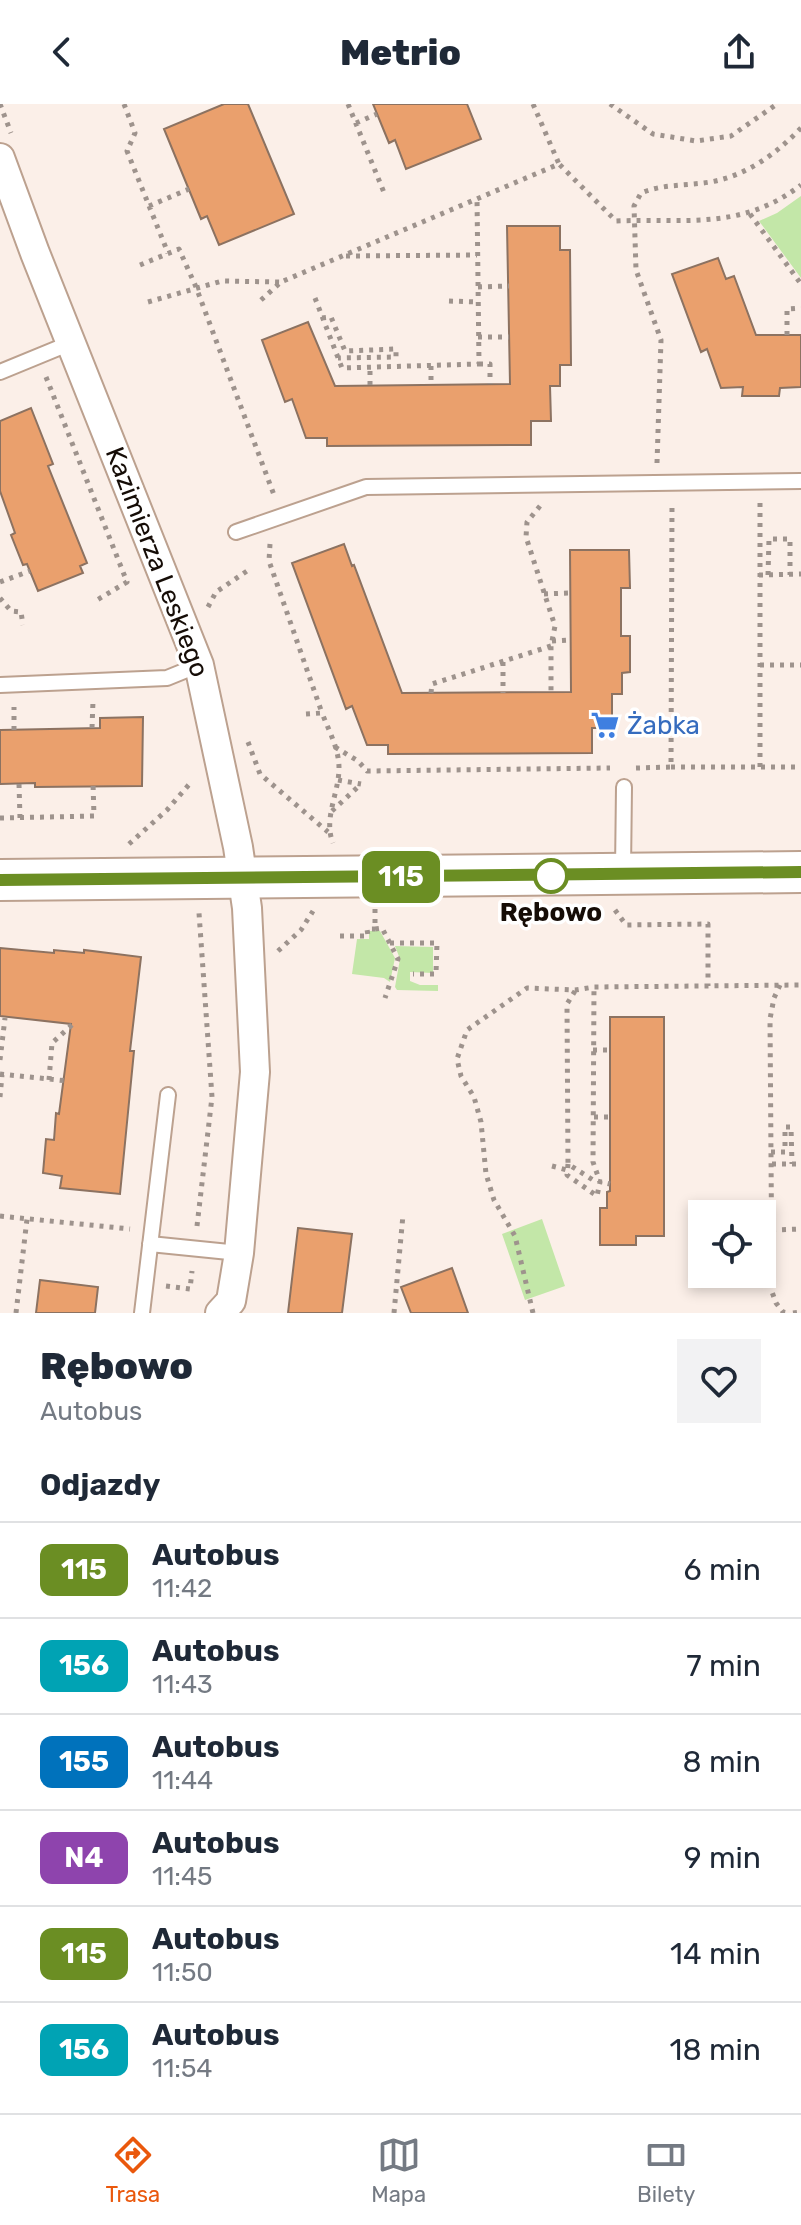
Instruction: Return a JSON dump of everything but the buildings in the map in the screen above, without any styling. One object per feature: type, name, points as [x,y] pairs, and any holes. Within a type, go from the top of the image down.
[{"type":"street","name":"Kazimierza Leskiego","points":[[0,158],[199,665],[244,879],[255,1072],[239,1253],[231,1301],[220,1313]]},
{"type":"street","points":[[0,880],[244,879],[616,889],[801,872]]},
{"type":"lane","points":[[0,372],[73,342]]},
{"type":"lane","points":[[236,532],[366,487],[801,481]]},
{"type":"lane","points":[[0,685],[167,678],[199,665]]},
{"type":"lane","points":[[616,889],[624,787]]},
{"type":"lane","points":[[142,1313],[168,1095]]},
{"type":"lane","points":[[151,1238],[194,1248],[239,1253]]},
{"type":"path","points":[[124,104],[135,133],[127,151],[168,253]]},
{"type":"path","points":[[348,104],[385,195]]},
{"type":"path","points":[[533,104],[559,164],[616,221],[683,221],[750,214],[776,202],[801,185]]},
{"type":"path","points":[[610,104],[653,134],[696,141],[731,136],[777,104]]},
{"type":"path","points":[[356,123],[377,114]]},
{"type":"path","points":[[671,767],[672,502],[656,483],[661,340],[636,270],[634,206],[641,193],[652,188],[711,182],[742,174],[771,155],[801,128]]},
{"type":"path","points":[[261,300],[281,282],[559,164]]},
{"type":"path","points":[[149,206],[189,189]]},
{"type":"path","points":[[477,198],[479,364]]},
{"type":"path","points":[[750,214],[801,284]]},
{"type":"path","points":[[140,265],[179,249],[193,281]]},
{"type":"path","points":[[341,257],[477,255]]},
{"type":"path","points":[[148,302],[222,281],[281,282]]},
{"type":"path","points":[[478,287],[509,286]]},
{"type":"path","points":[[315,298],[342,368],[490,364],[490,384]]},
{"type":"path","points":[[449,301],[478,302]]},
{"type":"path","points":[[787,335],[787,309],[801,308]]},
{"type":"path","points":[[322,318],[331,317],[345,351],[396,349],[396,357],[338,358]]},
{"type":"path","points":[[478,337],[509,337]]},
{"type":"path","points":[[38,357],[127,582],[97,600]]},
{"type":"path","points":[[431,365],[431,380]]},
{"type":"path","points":[[370,367],[370,385]]},
{"type":"path","points":[[658,503],[672,502]]},
{"type":"path","points":[[760,767],[759,502],[773,502]]},
{"type":"path","points":[[543,503],[531,514],[526,537],[555,626],[551,643],[551,692]]},
{"type":"path","points":[[768,575],[769,539],[790,539],[790,575]]},
{"type":"path","points":[[202,618],[216,592],[250,569]]},
{"type":"path","points":[[0,582],[30,571]]},
{"type":"path","points":[[759,575],[801,574]]},
{"type":"path","points":[[544,594],[570,593]]},
{"type":"path","points":[[0,598],[11,611],[21,612],[23,625]]},
{"type":"path","points":[[431,693],[432,684],[551,643],[571,640]]},
{"type":"path","points":[[503,661],[503,693]]},
{"type":"path","points":[[760,665],[801,665]]},
{"type":"path","points":[[306,714],[322,713],[338,756],[338,780],[328,832],[333,845]]},
{"type":"path","points":[[92,728],[93,715]]},
{"type":"path","points":[[335,747],[358,761],[367,771],[616,768]]},
{"type":"path","points":[[632,768],[801,767]]},
{"type":"path","points":[[647,777],[648,768]]},
{"type":"path","points":[[332,812],[361,784],[338,780]]},
{"type":"path","points":[[125,847],[167,810],[192,781]]},
{"type":"path","points":[[0,818],[94,816],[93,783]]},
{"type":"path","points":[[19,784],[20,818]]},
{"type":"path","points":[[616,889],[626,925],[708,924],[708,986]]},
{"type":"path","points":[[145,1284],[190,1289],[212,1097],[199,907]]},
{"type":"path","points":[[250,967],[282,948],[301,930],[316,907]]},
{"type":"path","points":[[375,915],[375,929]]},
{"type":"path","points":[[340,936],[368,936],[367,929],[382,928],[398,959],[385,998]]},
{"type":"path","points":[[390,943],[437,943],[439,971],[436,974],[413,974]]},
{"type":"path","points":[[772,1200],[770,1019],[774,998],[781,985]]},
{"type":"path","points":[[533,1313],[515,1236],[494,1200],[486,1174],[481,1122],[474,1097],[461,1076],[457,1059],[467,1030],[527,988],[575,990],[594,987],[801,985]]},
{"type":"path","points":[[575,990],[567,1004],[567,1175],[597,1196],[600,1182],[593,1162],[594,987]]},
{"type":"path","points":[[0,1060],[5,1018]]},
{"type":"path","points":[[49,1080],[52,1043],[73,1024]]},
{"type":"path","points":[[593,1050],[610,1050]]},
{"type":"path","points":[[0,1097],[1,1074],[68,1081]]},
{"type":"path","points":[[594,1117],[610,1117]]},
{"type":"path","points":[[771,1152],[785,1152],[785,1127],[791,1127],[792,1164]]},
{"type":"path","points":[[772,1164],[801,1164]]},
{"type":"path","points":[[552,1166],[568,1167],[610,1184]]},
{"type":"path","points":[[394,1313],[403,1215]]},
{"type":"path","points":[[0,1216],[151,1238]]},
{"type":"path","points":[[16,1313],[27,1219]]},
{"type":"path","points":[[776,1230],[801,1229]]},
{"type":"path","points":[[772,1288],[776,1303],[783,1312],[801,1312]]},
{"type":"green space","points":[[801,196],[801,278],[759,221]]},
{"type":"green space","points":[[369,931],[380,931],[395,958],[390,982],[384,978],[352,974],[357,939],[369,939]]},
{"type":"green space","points":[[395,946],[433,947],[433,973],[410,972],[410,981],[420,985],[438,985],[438,991],[397,990],[400,959]]},
{"type":"green space","points":[[542,1219],[565,1286],[525,1300],[502,1234]]},
{"type":"bus line","name":"115","points":[[0,880],[801,872]]},
{"type":"place","name":"Żabka","points":[[605,725]]},
{"type":"place","name":"Rębowo","points":[[551,876]]}]
